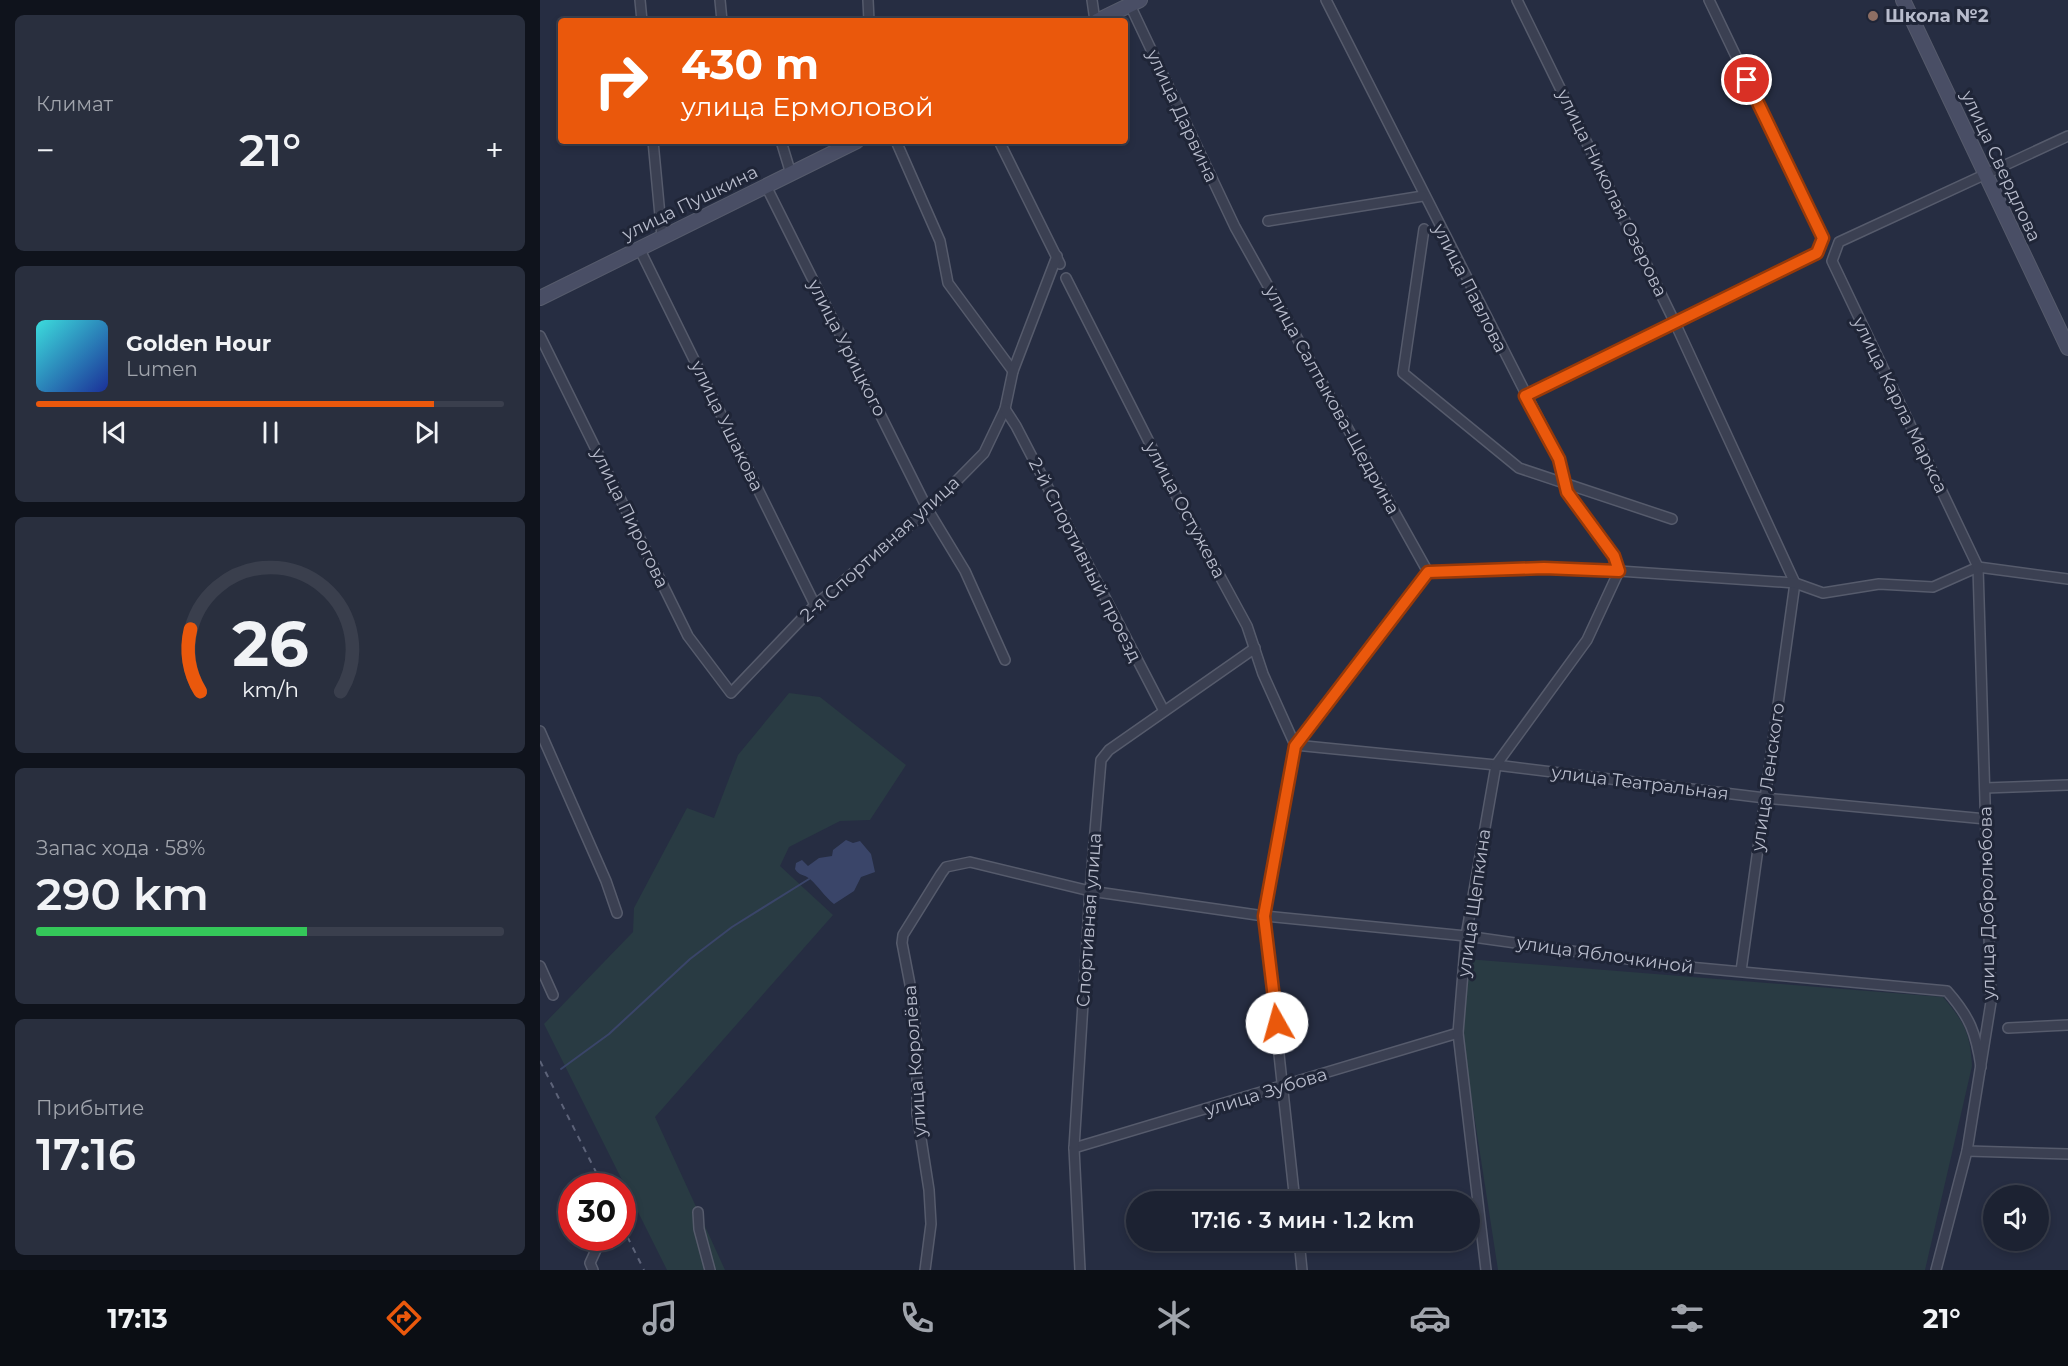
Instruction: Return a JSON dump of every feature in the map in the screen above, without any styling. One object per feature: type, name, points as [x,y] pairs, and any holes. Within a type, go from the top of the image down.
[{"type":"main road","name":"улица Свердлова","points":[[1903,0],[2068,348]]},
{"type":"main road","points":[[1102,18],[1135,3]]},
{"type":"main road","name":"улица Пушкина","points":[[540,298],[851,144]]},
{"type":"street","points":[[640,0],[642,18]]},
{"type":"street","points":[[720,0],[722,18]]},
{"type":"street","points":[[868,0],[869,18]]},
{"type":"street","points":[[1092,0],[1095,18]]},
{"type":"street","name":"улица Павлова","points":[[1326,0],[1423,196],[1559,459],[1567,492],[1614,556],[1619,571]]},
{"type":"street","name":"улица Николая Озерова","points":[[1517,0],[1676,324],[1795,584]]},
{"type":"street","points":[[1525,396],[1817,253],[1823,238],[1709,0]]},
{"type":"street","name":"улица Дарвина","points":[[1135,3],[1235,227]]},
{"type":"street","points":[[1985,176],[2068,136]]},
{"type":"street","points":[[653,144],[662,237]]},
{"type":"street","points":[[782,144],[791,174]]},
{"type":"street","points":[[897,144],[940,241],[948,283],[1013,371]]},
{"type":"street","name":"2-я Спортивная улица","points":[[731,693],[815,605],[928,510],[984,453],[1005,409],[1013,371],[1059,260],[1001,144]]},
{"type":"street","name":"улица Карла Маркса","points":[[1978,567],[1832,261],[1839,242],[1985,176]]},
{"type":"street","name":"улица Урицкого","points":[[766,186],[928,510],[965,572],[1005,660]]},
{"type":"street","points":[[1268,221],[1423,196]]},
{"type":"street","name":"улица Салтыкова-Щедрина","points":[[1235,227],[1428,572]]},
{"type":"street","points":[[1424,229],[1403,373],[1519,468],[1671,519]]},
{"type":"street","name":"улица Ушакова","points":[[639,248],[815,605]]},
{"type":"street","name":"улица Остужева","points":[[1066,278],[1179,501],[1248,626],[1263,674],[1295,746]]},
{"type":"street","name":"улица Пирогова","points":[[540,336],[688,636],[731,693]]},
{"type":"street","name":"2-й Спортивный проезд","points":[[1005,409],[1016,426],[1164,711]]},
{"type":"street","points":[[1294,1191],[1285,1087],[1264,916],[1295,746],[1428,572],[1544,568],[1619,571],[1795,584],[1823,593],[1880,584],[1933,587],[1978,567],[2068,579]]},
{"type":"street","name":"улица Добролюбова","points":[[1936,1270],[1967,1151],[1991,1002],[1978,567]]},
{"type":"street","name":"улица Щепкина","points":[[1486,1270],[1458,1034],[1466,936],[1496,765],[1587,640],[1619,571]]},
{"type":"street","name":"улица Ленского","points":[[1741,971],[1795,584]]},
{"type":"street","name":"Спортивная улица","points":[[1080,1270],[1074,1148],[1090,891],[1101,760],[1108,750],[1255,648]]},
{"type":"street","points":[[540,731],[606,880],[617,913]]},
{"type":"street","name":"улица Театральная","points":[[1295,746],[1496,765],[1765,798],[1986,819]]},
{"type":"street","points":[[1985,788],[2068,785]]},
{"type":"street","name":"улица Королёва","points":[[925,1270],[931,1224],[929,1190],[917,1113],[916,1040],[910,984],[902,944],[903,935],[946,867],[970,862],[1090,891],[1264,916]]},
{"type":"street","name":"улица Яблочкиной","points":[[1264,916],[1466,936],[1678,966],[1947,991],[1965,1011],[1976,1037],[1981,1067]]},
{"type":"street","points":[[540,966],[552,995]]},
{"type":"street","points":[[2008,1028],[2068,1025]]},
{"type":"street","name":"улица Зубова","points":[[1074,1148],[1458,1034]]},
{"type":"street","points":[[1967,1151],[2068,1154]]},
{"type":"street","points":[[698,1212],[699,1229],[710,1270]]},
{"type":"street","points":[[592,1267],[597,1251]]},
{"type":"street","points":[[1300,1251],[1302,1270]]},
{"type":"shaded area","points":[[789,693],[820,697],[906,765],[870,820],[840,821],[789,847],[780,866],[833,915],[655,1117],[725,1270],[667,1270],[636,1208],[636,1173],[618,1173],[544,1024],[633,932],[634,908],[687,808],[714,818],[738,755]]},
{"type":"shaded area","points":[[1467,959],[1943,997],[1957,1014],[1965,1029],[1970,1045],[1972,1066],[1925,1270],[1498,1270],[1463,1043]]},
{"type":"water","points":[[846,840],[853,843],[860,841],[871,854],[875,872],[861,877],[854,891],[834,904],[810,879],[795,869],[796,863],[802,860],[808,866],[819,858],[832,856],[833,850]]},
{"type":"waterway","points":[[561,1069],[609,1034],[690,959],[732,927],[809,879]]},
{"type":"railway","points":[[540,1061],[596,1173]]},
{"type":"railway","points":[[634,1251],[644,1270]]},
{"type":"place","name":"Школа №2","points":[[1873,16]]},
{"type":"route","points":[[1277,1023],[1264,916],[1295,746],[1428,572],[1544,568],[1619,571],[1614,556],[1567,492],[1559,459],[1525,396],[1817,253],[1823,238],[1747,80]]}]
